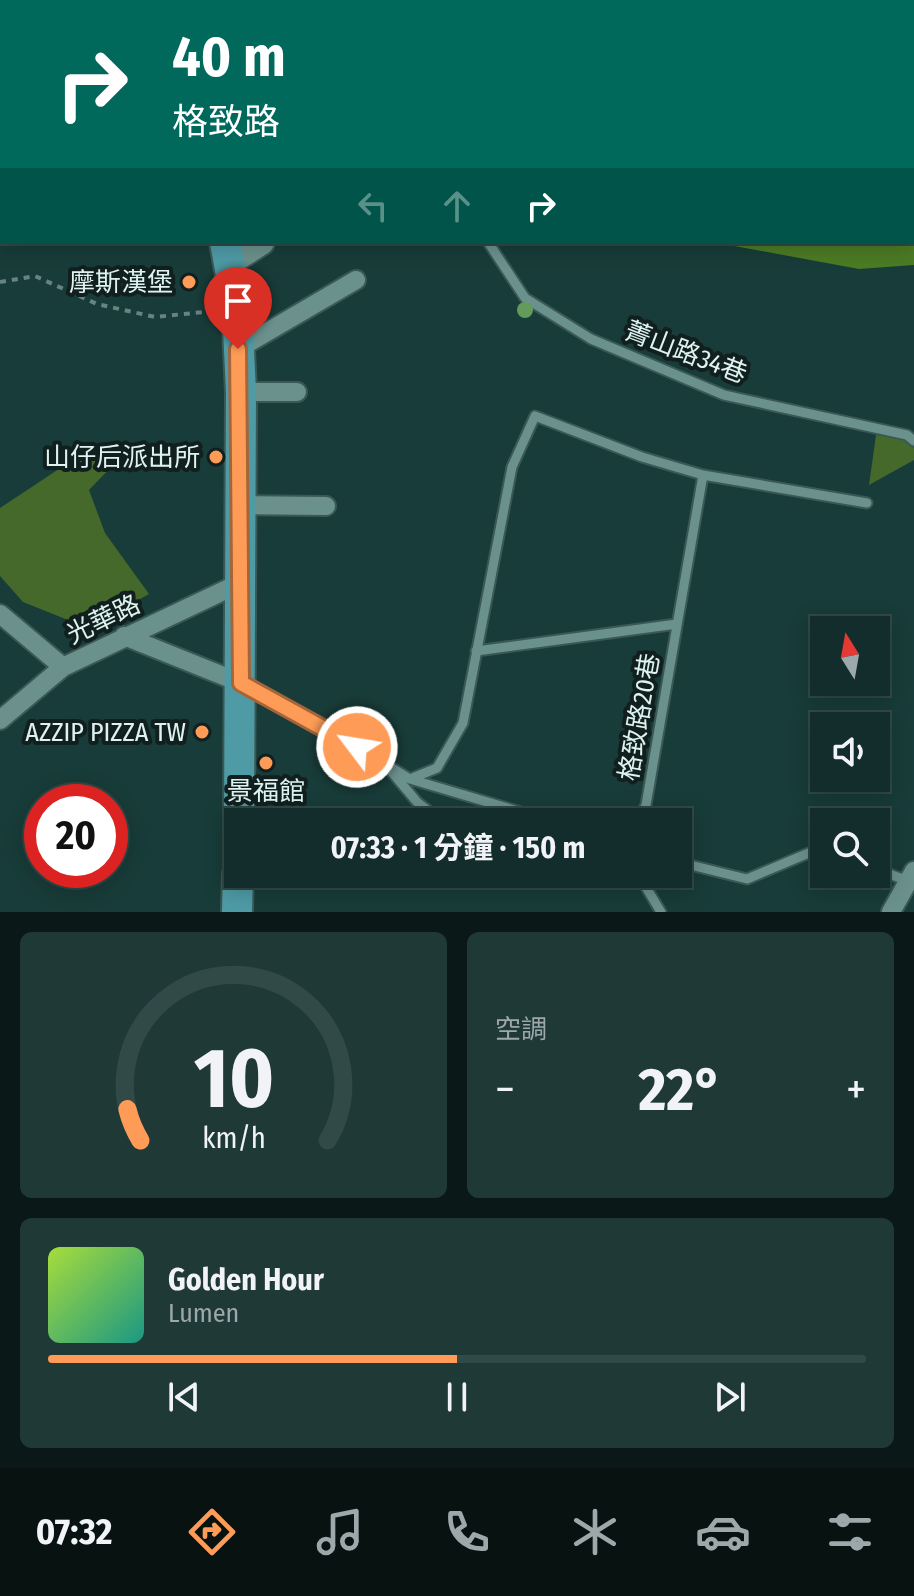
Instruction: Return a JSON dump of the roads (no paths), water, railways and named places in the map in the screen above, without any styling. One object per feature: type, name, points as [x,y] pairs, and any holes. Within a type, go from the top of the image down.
[{"type":"main road","points":[[228,252],[237,308],[241,392],[239,808]]},
{"type":"main road","points":[[237,912],[238,888]]},
{"type":"street","points":[[228,252],[254,244]]},
{"type":"street","points":[[238,349],[356,280]]},
{"type":"street","points":[[241,392],[297,392]]},
{"type":"street","points":[[240,505],[326,506]]},
{"type":"street","name":"光華路","points":[[0,614],[63,667],[240,583]]},
{"type":"street","points":[[124,636],[241,683]]},
{"type":"street","points":[[0,720],[63,667]]},
{"type":"street","points":[[891,912],[911,876]]},
{"type":"lane","name":"菁山路34巷","points":[[489,244],[525,298],[591,339],[724,395],[912,436]]},
{"type":"lane","points":[[410,779],[437,768],[463,723],[512,467],[535,416],[642,457],[703,475],[867,503]]},
{"type":"lane","name":"格致路20巷","points":[[241,683],[410,779],[531,815],[638,821],[646,805],[703,475]]},
{"type":"lane","name":"格致路20巷","points":[[476,651],[677,624]]},
{"type":"lane","points":[[383,763],[425,808]]},
{"type":"lane","points":[[692,865],[747,879],[810,853]]},
{"type":"lane","points":[[890,872],[911,876]]},
{"type":"lane","points":[[646,888],[661,912]]},
{"type":"place","name":"摩斯漢堡","points":[[189,282]]},
{"type":"place","name":"山仔后派出所","points":[[216,457]]},
{"type":"place","name":"AZZIP PIZZA TW","points":[[202,732]]},
{"type":"place","name":"景福館","points":[[266,763]]}]
